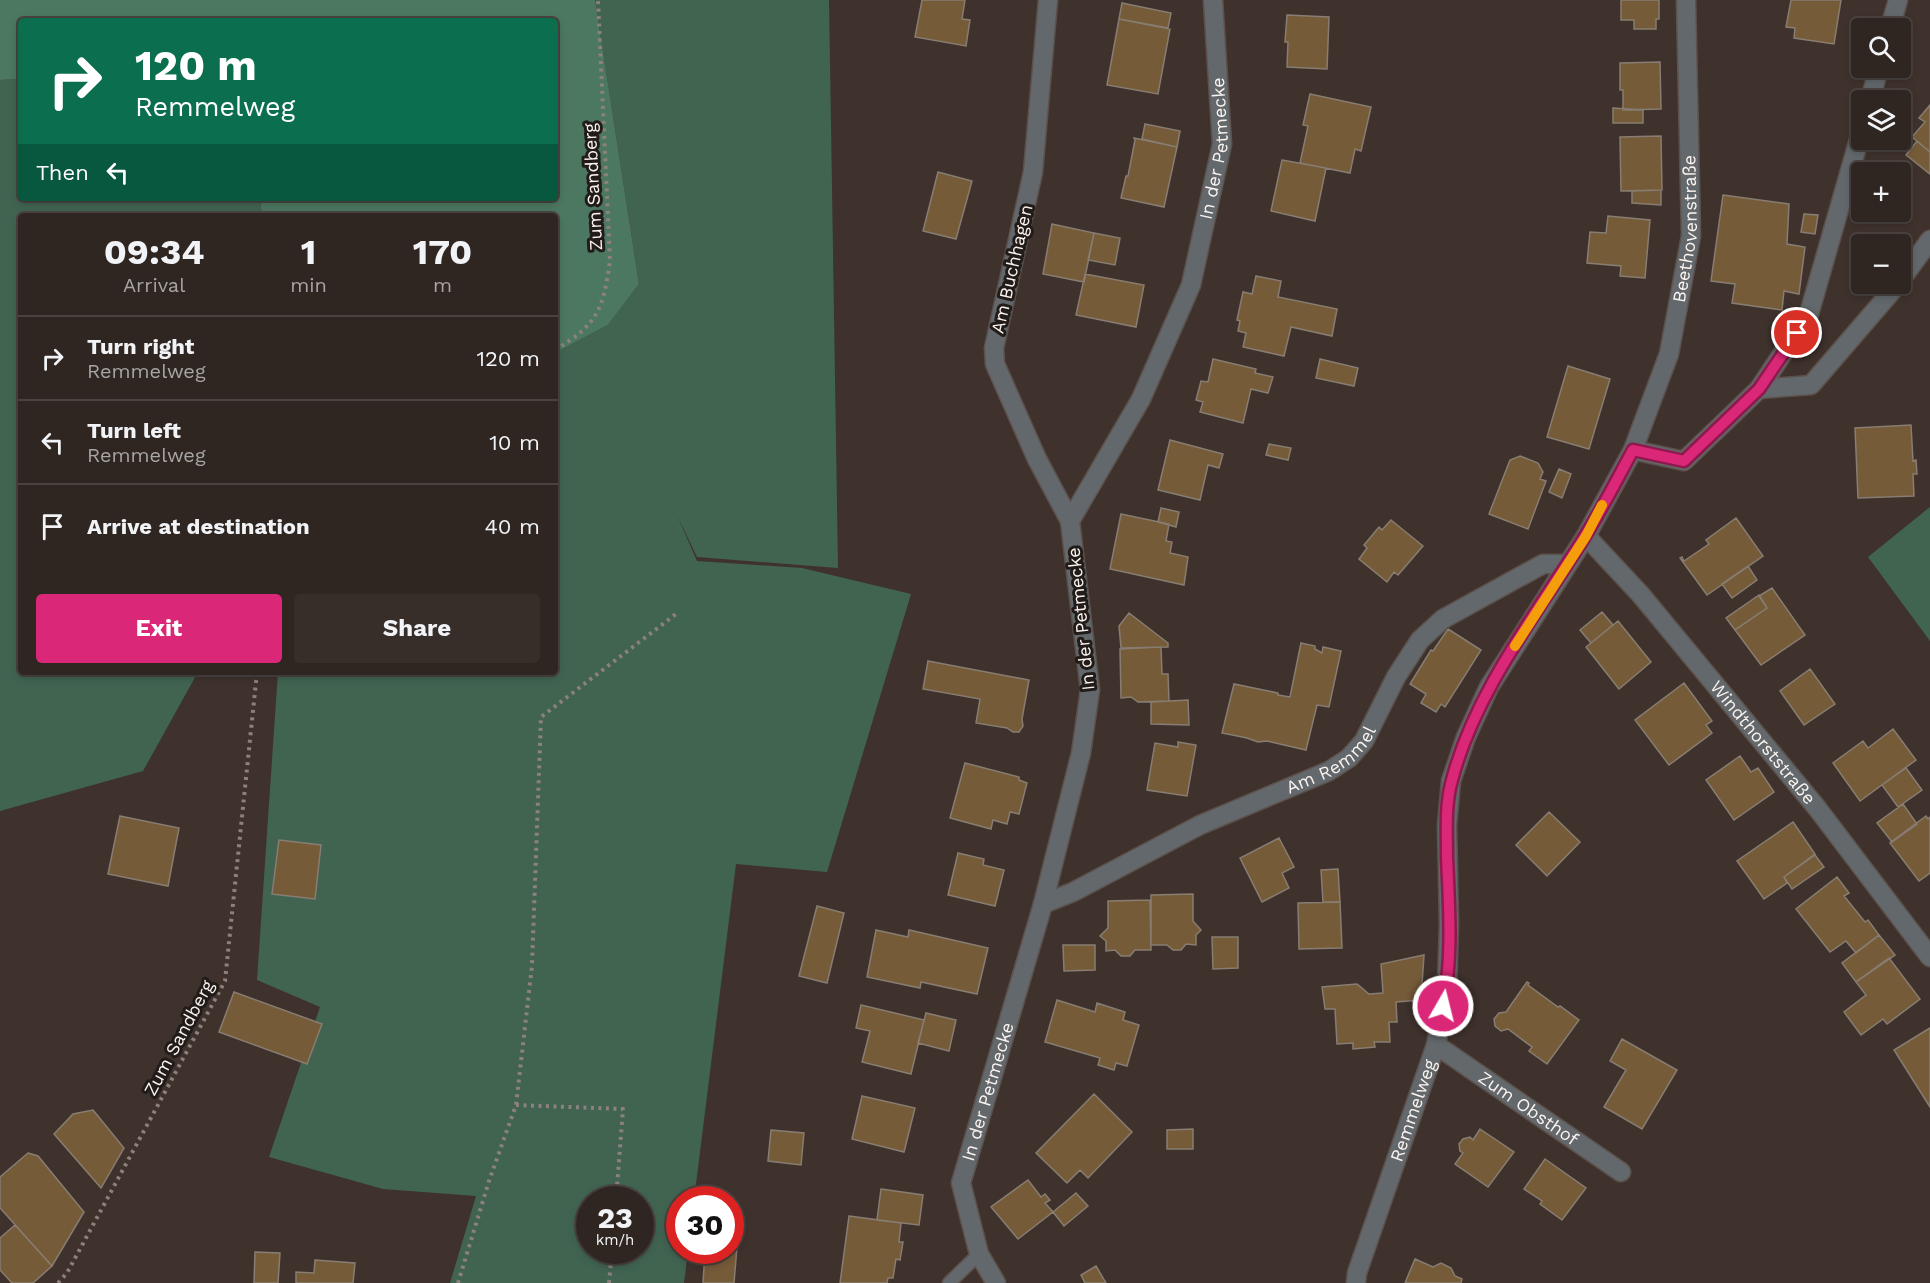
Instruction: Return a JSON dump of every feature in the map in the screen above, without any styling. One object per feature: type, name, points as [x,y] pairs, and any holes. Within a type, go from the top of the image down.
[{"type":"street","name":"Am Buchhagen","points":[[1048,0],[1033,172],[994,348],[995,364],[999,375],[1037,459],[1070,521]]},
{"type":"street","name":"In der Petmecke","points":[[996,1283],[979,1254],[961,1183],[1042,904],[1081,753],[1090,690],[1070,521],[1141,399],[1191,285],[1222,144],[1213,0]]},
{"type":"street","name":"Beethovenstraße","points":[[1633,450],[1669,354],[1691,236],[1686,0]]},
{"type":"street","points":[[1893,18],[1898,0]]},
{"type":"street","points":[[1633,450],[1684,461],[1759,389],[1809,314],[1856,150]]},
{"type":"street","points":[[1911,266],[1930,240]]},
{"type":"street","points":[[1759,389],[1811,385],[1889,294]]},
{"type":"street","name":"Remmelweg","points":[[1356,1283],[1357,1273],[1436,1045],[1447,987],[1449,924],[1447,825],[1451,781],[1466,737],[1489,687],[1586,536],[1633,450]]},
{"type":"street","name":"Windthorststraße","points":[[1586,536],[1641,595],[1817,808],[1930,957]]},
{"type":"street","name":"Am Remmel","points":[[1042,904],[1073,891],[1200,825],[1329,771],[1349,758],[1364,741],[1380,707],[1420,640],[1443,619],[1543,564],[1568,564]]},
{"type":"street","name":"Zum Obsthof","points":[[1436,1045],[1621,1172]]},
{"type":"lane","points":[[949,1283],[979,1254]]},
{"type":"path","name":"Zum Sandberg","points":[[558,348],[573,339],[591,322],[600,309],[606,290],[610,261],[598,0]]},
{"type":"path","points":[[458,1283],[489,1181],[516,1105],[532,966],[541,717],[676,614]]},
{"type":"path","name":"Zum Sandberg","points":[[58,1283],[67,1274],[225,981],[257,675]]},
{"type":"path","points":[[516,1105],[623,1109],[617,1186]]},
{"type":"path","points":[[609,1283],[611,1264]]},
{"type":"green space","points":[[0,0],[595,0],[639,284],[608,325],[558,351],[558,213],[262,213],[260,201],[558,201],[558,18],[18,18],[18,79],[0,80]]},
{"type":"green space","points":[[595,0],[829,0],[838,568],[697,557],[677,515],[697,561],[802,568],[911,594],[827,872],[736,864],[696,1186],[666,1186],[666,1264],[686,1264],[684,1283],[450,1283],[476,1196],[383,1189],[269,1157],[320,1007],[257,980],[278,675],[558,675],[558,351],[608,325],[639,284]]},
{"type":"green space","points":[[18,79],[18,201],[260,201],[262,213],[18,213],[18,675],[196,675],[143,771],[0,811],[0,80]]},
{"type":"green space","points":[[1930,507],[1930,641],[1868,557]]},
{"type":"building","points":[[922,0],[965,0],[962,19],[970,20],[966,46],[915,37]]},
{"type":"building","points":[[1621,0],[1659,0],[1659,19],[1656,19],[1656,29],[1634,29],[1634,20],[1621,20]]},
{"type":"building","points":[[1791,0],[1841,0],[1834,44],[1794,38],[1795,28],[1786,27]]},
{"type":"building","points":[[1122,3],[1171,13],[1168,28],[1119,19]]},
{"type":"building","points":[[1287,15],[1329,17],[1327,69],[1287,67],[1288,42],[1285,42]]},
{"type":"building","points":[[1119,19],[1170,29],[1158,94],[1107,85]]},
{"type":"building","points":[[1660,62],[1661,109],[1623,110],[1620,63]]},
{"type":"building","points":[[1310,94],[1371,107],[1361,151],[1355,149],[1350,173],[1300,163],[1308,126],[1303,125]]},
{"type":"building","points":[[1930,105],[1930,152],[1912,137],[1925,122],[1919,118]]},
{"type":"building","points":[[1613,108],[1643,110],[1643,123],[1613,123]]},
{"type":"building","points":[[1145,124],[1180,131],[1177,147],[1142,139]]},
{"type":"building","points":[[1661,136],[1662,190],[1621,191],[1620,137]]},
{"type":"building","points":[[1134,138],[1177,147],[1164,207],[1121,198],[1126,176],[1128,176]]},
{"type":"building","points":[[1917,141],[1930,152],[1930,174],[1906,155]]},
{"type":"building","points":[[1282,160],[1326,168],[1315,221],[1271,211]]},
{"type":"building","points":[[938,172],[972,181],[956,239],[923,231]]},
{"type":"building","points":[[1661,190],[1661,205],[1632,203],[1632,191]]},
{"type":"building","points":[[1723,195],[1789,204],[1787,244],[1805,247],[1799,294],[1784,291],[1782,310],[1732,303],[1735,284],[1711,281]]},
{"type":"building","points":[[1804,214],[1818,215],[1815,234],[1801,232]]},
{"type":"building","points":[[1608,216],[1650,220],[1645,278],[1620,276],[1621,266],[1587,263],[1590,232],[1606,233]]},
{"type":"building","points":[[1052,224],[1094,233],[1084,282],[1043,274]]},
{"type":"building","points":[[1094,233],[1120,238],[1115,265],[1088,260]]},
{"type":"building","points":[[1085,274],[1144,285],[1136,327],[1076,315]]},
{"type":"building","points":[[1256,276],[1281,281],[1278,297],[1337,309],[1332,336],[1291,327],[1284,356],[1243,347],[1246,333],[1238,331],[1240,321],[1237,320],[1243,292],[1252,294]]},
{"type":"building","points":[[1213,359],[1256,369],[1255,373],[1273,377],[1268,393],[1251,389],[1243,423],[1200,412],[1203,402],[1196,400],[1201,381],[1208,382]]},
{"type":"building","points":[[1320,359],[1358,368],[1354,386],[1316,378]]},
{"type":"building","points":[[1568,366],[1610,379],[1589,449],[1547,437]]},
{"type":"building","points":[[1911,425],[1913,461],[1916,460],[1917,474],[1913,474],[1914,496],[1858,498],[1855,428]]},
{"type":"building","points":[[1170,440],[1223,454],[1219,468],[1208,465],[1200,500],[1158,490]]},
{"type":"building","points":[[1269,444],[1291,448],[1288,460],[1266,455]]},
{"type":"building","points":[[1520,456],[1538,463],[1543,472],[1540,479],[1546,481],[1528,529],[1489,514],[1510,460]]},
{"type":"building","points":[[1559,469],[1571,474],[1562,498],[1549,492]]},
{"type":"building","points":[[1161,508],[1179,512],[1176,527],[1158,522]]},
{"type":"building","points":[[1121,514],[1169,524],[1166,541],[1172,542],[1170,553],[1188,557],[1184,585],[1110,569]]},
{"type":"building","points":[[1736,518],[1763,556],[1707,595],[1680,558],[1682,557],[1684,561],[1709,544],[1706,540]]},
{"type":"building","points":[[1391,520],[1423,546],[1398,575],[1394,572],[1387,582],[1359,559],[1367,548],[1364,545],[1379,527],[1382,530]]},
{"type":"building","points":[[1748,566],[1757,580],[1732,598],[1722,584]]},
{"type":"building","points":[[1772,588],[1805,635],[1761,665],[1735,630],[1767,608],[1759,596]]},
{"type":"building","points":[[1759,595],[1767,608],[1735,630],[1726,618]]},
{"type":"building","points":[[1602,612],[1613,625],[1591,643],[1580,630]]},
{"type":"building","points":[[1129,613],[1168,643],[1168,647],[1121,648],[1119,626]]},
{"type":"building","points":[[1618,621],[1651,662],[1619,689],[1586,647]]},
{"type":"building","points":[[1448,629],[1481,650],[1445,707],[1441,704],[1436,712],[1421,703],[1426,694],[1410,684],[1431,650],[1433,651]]},
{"type":"building","points":[[1301,643],[1315,646],[1315,649],[1322,653],[1323,647],[1341,651],[1329,707],[1317,705],[1306,750],[1222,733],[1234,684],[1290,697]]},
{"type":"building","points":[[1161,647],[1162,674],[1168,674],[1169,701],[1138,702],[1131,697],[1121,698],[1120,649]]},
{"type":"building","points":[[928,661],[1029,680],[1022,719],[1023,726],[1019,732],[976,723],[980,699],[923,689]]},
{"type":"building","points":[[1810,669],[1835,704],[1804,725],[1780,691]]},
{"type":"building","points":[[1684,683],[1712,721],[1706,725],[1712,733],[1669,765],[1635,720]]},
{"type":"building","points":[[1188,700],[1189,725],[1151,724],[1151,702]]},
{"type":"building","points":[[1893,729],[1916,760],[1860,801],[1833,763],[1863,741],[1868,748]]},
{"type":"building","points":[[1178,742],[1196,745],[1187,796],[1147,790],[1155,743],[1178,747]]},
{"type":"building","points":[[1740,756],[1751,772],[1758,768],[1774,792],[1734,820],[1706,780]]},
{"type":"building","points":[[965,763],[1019,777],[1019,780],[1027,783],[1019,814],[1010,812],[1007,824],[993,820],[991,829],[950,818]]},
{"type":"building","points":[[1906,768],[1922,790],[1898,807],[1882,785]]},
{"type":"building","points":[[1903,804],[1917,824],[1892,842],[1877,823]]},
{"type":"building","points":[[1549,812],[1580,842],[1547,876],[1516,845]]},
{"type":"building","points":[[120,816],[179,828],[168,886],[108,874]]},
{"type":"building","points":[[1926,816],[1928,819],[1930,817],[1930,873],[1919,881],[1890,843]]},
{"type":"building","points":[[1793,822],[1815,854],[1784,877],[1787,883],[1764,899],[1737,861]]},
{"type":"building","points":[[1279,838],[1294,867],[1282,873],[1289,888],[1262,902],[1240,858]]},
{"type":"building","points":[[279,840],[321,845],[315,899],[272,894]]},
{"type":"building","points":[[958,853],[984,859],[983,865],[1004,870],[995,906],[948,895]]},
{"type":"building","points":[[1815,855],[1824,867],[1792,889],[1784,877]]},
{"type":"building","points":[[1338,869],[1340,902],[1323,902],[1321,870]]},
{"type":"building","points":[[1837,877],[1849,893],[1844,896],[1865,922],[1868,920],[1879,935],[1856,953],[1846,941],[1830,952],[1796,909]]},
{"type":"building","points":[[1193,894],[1193,921],[1201,930],[1196,935],[1196,945],[1186,944],[1181,950],[1173,950],[1167,945],[1151,945],[1151,895]]},
{"type":"building","points":[[1150,900],[1151,950],[1135,950],[1130,956],[1121,956],[1115,950],[1106,951],[1106,941],[1100,936],[1108,928],[1108,901]]},
{"type":"building","points":[[1340,902],[1342,948],[1299,949],[1298,903]]},
{"type":"building","points":[[817,906],[844,913],[827,983],[799,976]]},
{"type":"building","points":[[876,930],[908,937],[909,930],[988,948],[977,994],[921,982],[920,988],[867,977]]},
{"type":"building","points":[[1879,935],[1895,955],[1856,982],[1842,963]]},
{"type":"building","points":[[1212,937],[1238,937],[1238,968],[1213,969]]},
{"type":"building","points":[[1063,945],[1095,945],[1095,970],[1064,971]]},
{"type":"building","points":[[1424,955],[1421,1000],[1396,1002],[1397,1022],[1389,1022],[1390,1042],[1374,1042],[1375,1047],[1353,1049],[1353,1043],[1337,1044],[1335,1009],[1325,1009],[1322,987],[1357,984],[1369,994],[1383,993],[1381,964]]},
{"type":"building","points":[[1889,958],[1920,999],[1887,1024],[1883,1019],[1861,1035],[1844,1012],[1866,995],[1856,982]]},
{"type":"building","points":[[1527,982],[1558,1007],[1560,1006],[1579,1020],[1547,1064],[1529,1051],[1532,1047],[1508,1029],[1501,1031],[1495,1026],[1494,1019],[1499,1013],[1506,1012]]},
{"type":"building","points":[[234,992],[322,1024],[307,1064],[219,1032]]},
{"type":"building","points":[[1057,1000],[1095,1012],[1097,1003],[1125,1012],[1123,1020],[1139,1025],[1127,1066],[1116,1063],[1114,1070],[1098,1065],[1100,1058],[1045,1042]]},
{"type":"building","points":[[861,1005],[924,1020],[911,1074],[862,1062],[870,1031],[856,1028]]},
{"type":"building","points":[[926,1013],[956,1020],[949,1051],[918,1043]]},
{"type":"building","points":[[1930,1028],[1930,1107],[1894,1050]]},
{"type":"building","points":[[1622,1039],[1677,1070],[1642,1129],[1604,1107],[1626,1070],[1610,1061]]},
{"type":"building","points":[[1094,1094],[1132,1132],[1088,1178],[1080,1170],[1067,1183],[1036,1153]]},
{"type":"building","points":[[862,1096],[915,1108],[904,1152],[852,1139]]},
{"type":"building","points":[[93,1110],[124,1148],[101,1188],[54,1134],[73,1114]]},
{"type":"building","points":[[1193,1129],[1193,1149],[1167,1149],[1167,1130]]},
{"type":"building","points":[[1480,1129],[1514,1152],[1488,1187],[1455,1164],[1463,1153],[1460,1151],[1459,1144],[1463,1139],[1470,1137],[1473,1140]]},
{"type":"building","points":[[771,1130],[804,1133],[801,1165],[768,1161]]},
{"type":"building","points":[[28,1153],[38,1156],[84,1212],[52,1266],[0,1208],[0,1177]]},
{"type":"building","points":[[1545,1159],[1586,1188],[1562,1220],[1540,1204],[1542,1201],[1524,1189]]},
{"type":"building","points":[[1028,1180],[1041,1197],[1045,1194],[1050,1200],[1045,1203],[1053,1212],[1018,1239],[991,1207]]},
{"type":"building","points":[[881,1189],[923,1195],[919,1225],[877,1220]]},
{"type":"building","points":[[1076,1193],[1088,1206],[1064,1226],[1053,1212]]},
{"type":"building","points":[[849,1216],[901,1223],[899,1242],[903,1242],[900,1260],[896,1259],[893,1278],[888,1278],[887,1283],[840,1283]]},
{"type":"building","points":[[15,1225],[52,1266],[33,1283],[12,1283],[0,1270],[0,1238]]},
{"type":"building","points":[[255,1252],[280,1253],[278,1283],[254,1283]]},
{"type":"building","points":[[1415,1259],[1433,1267],[1441,1263],[1451,1268],[1455,1276],[1462,1279],[1461,1283],[1405,1283]]},
{"type":"building","points":[[315,1260],[355,1263],[353,1283],[296,1283],[296,1272],[314,1273]]},
{"type":"building","points":[[704,1264],[736,1264],[734,1283],[703,1283]]},
{"type":"building","points":[[1096,1266],[1106,1283],[1085,1283],[1081,1275]]},
{"type":"slow traffic","points":[[1515,646],[1586,536],[1602,505]]},
{"type":"route","points":[[1443,1006],[1447,987],[1449,924],[1447,825],[1451,781],[1466,737],[1489,687],[1586,536],[1633,450],[1684,461],[1759,389],[1797,333]]}]
